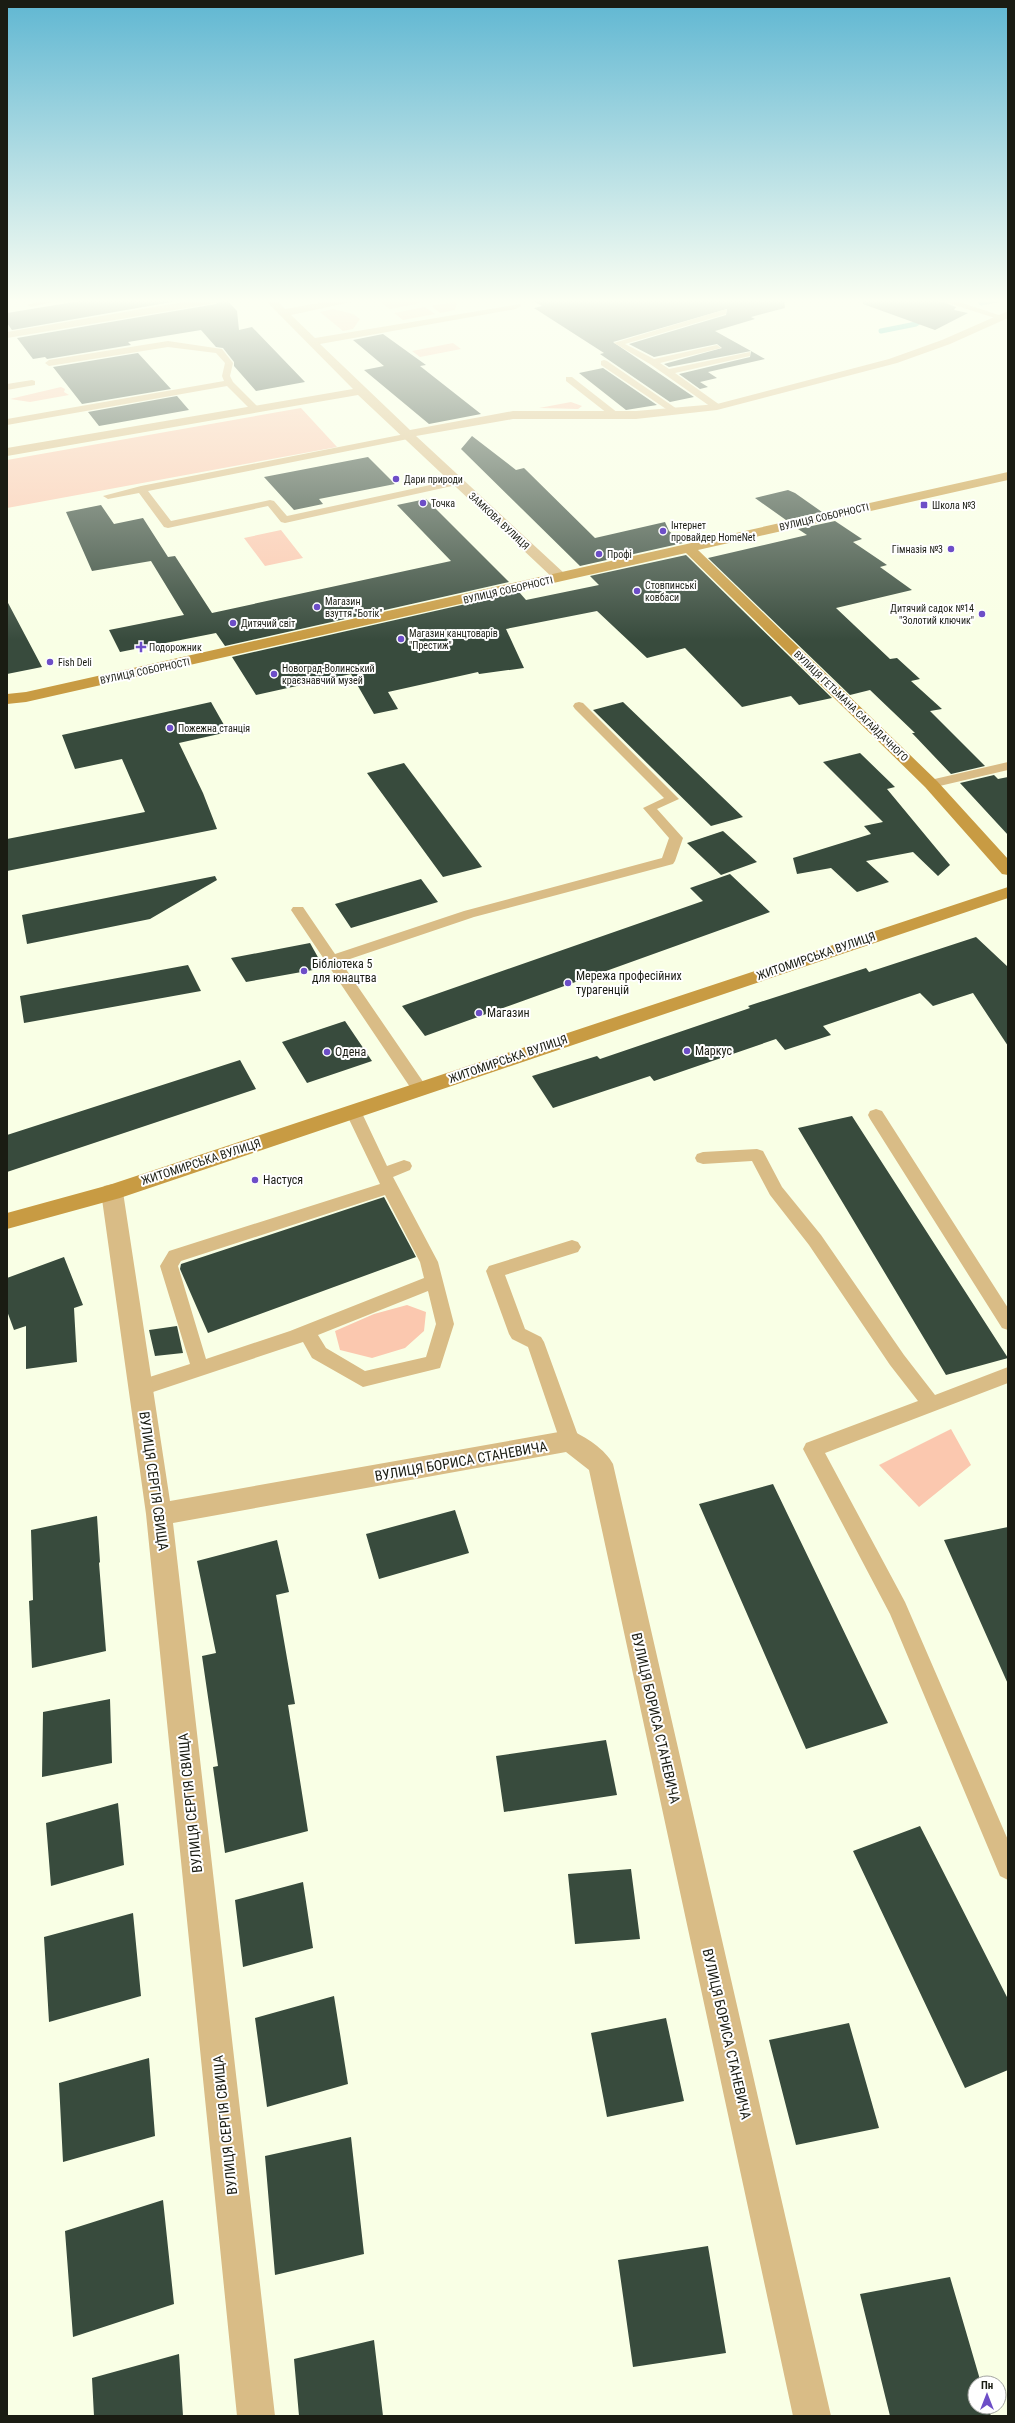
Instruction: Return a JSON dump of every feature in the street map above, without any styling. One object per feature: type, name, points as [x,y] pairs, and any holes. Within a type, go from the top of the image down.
[{"type":"street","points":[[7,452],[232,413]]},
{"type":"street","name":"ЗАМКОВА ВУЛИЦЯ","points":[[385,413],[560,578]]},
{"type":"street","points":[[409,435],[513,415],[615,415],[644,413]]},
{"type":"street","name":"ВУЛИЦЯ СОБОРНОСТІ","points":[[7,699],[42,693],[560,578],[1008,476]]},
{"type":"street","name":"ВУЛИЦЯ ГЕТЬМАНА САГАЙДАЧНОГО","points":[[688,548],[931,784],[1008,870]]},
{"type":"street","name":"ЖИТОМИРСЬКА ВУЛИЦЯ","points":[[7,1222],[112,1192],[1008,892]]},
{"type":"street","name":"ВУЛИЦЯ СЕРГІЯ СВИЩА","points":[[112,1192],[159,1514],[256,2416]]},
{"type":"street","name":"ВУЛИЦЯ БОРИСА СТАНЕВИЧА","points":[[159,1514],[570,1441],[600,1464],[812,2416]]},
{"type":"lane","points":[[7,422],[58,413]]},
{"type":"lane","points":[[108,496],[409,435]]},
{"type":"lane","points":[[141,489],[168,525],[270,504],[285,520],[458,482]]},
{"type":"lane","points":[[332,960],[469,914],[668,862],[676,838],[649,808],[673,799],[580,706]]},
{"type":"lane","points":[[931,784],[1008,766]]},
{"type":"lane","points":[[298,910],[420,1089]]},
{"type":"lane","points":[[307,1333],[319,1353],[363,1379],[433,1363],[445,1324],[429,1262],[386,1181],[353,1111]]},
{"type":"lane","points":[[876,1115],[1008,1323]]},
{"type":"lane","points":[[703,1158],[757,1155],[776,1191],[815,1240],[897,1360],[931,1404]]},
{"type":"lane","points":[[200,1368],[169,1266],[175,1256],[386,1181],[404,1166]]},
{"type":"lane","points":[[570,1441],[535,1342],[518,1334],[495,1271],[572,1247]]},
{"type":"lane","points":[[141,1388],[307,1333],[434,1281]]},
{"type":"lane","points":[[1008,1375],[813,1449],[898,1609],[1008,1868]]},
{"type":"shaded area","points":[[272,413],[306,413],[337,447],[7,508],[7,460]]},
{"type":"shaded area","points":[[281,530],[303,558],[265,566],[244,538]]},
{"type":"shaded area","points":[[407,1305],[426,1312],[424,1331],[405,1348],[372,1358],[340,1350],[335,1331],[374,1314]]},
{"type":"shaded area","points":[[951,1429],[971,1465],[919,1507],[879,1465]]},
{"type":"building","points":[[89,413],[172,413],[99,426]]},
{"type":"building","points":[[416,413],[481,414],[429,424]]},
{"type":"building","points":[[472,436],[516,470],[524,468],[595,538],[665,522],[669,531],[683,543],[580,566],[461,449]]},
{"type":"building","points":[[368,457],[395,484],[319,499],[323,504],[294,510],[264,477]]},
{"type":"building","points":[[788,490],[795,493],[822,512],[786,520],[755,498]]},
{"type":"building","points":[[426,499],[509,582],[225,646],[216,633],[120,652],[109,630],[184,615],[151,561],[92,571],[66,512],[101,505],[114,524],[143,518],[168,557],[175,556],[212,613],[451,561],[397,505]]},
{"type":"building","points":[[835,521],[862,539],[853,542],[887,565],[880,567],[912,590],[836,608],[890,659],[897,658],[920,679],[911,681],[942,709],[930,711],[985,766],[951,774],[912,733],[915,733],[870,690],[850,695],[708,558],[807,535],[798,529]]},
{"type":"building","points":[[686,555],[832,698],[799,705],[791,696],[742,707],[685,648],[647,658],[597,611],[506,629],[524,668],[479,674],[478,672],[388,692],[398,709],[374,714],[351,674],[256,695],[232,657],[519,592],[526,600],[599,585],[590,576]]},
{"type":"building","points":[[7,601],[42,667],[7,674]]},
{"type":"building","points":[[211,702],[228,732],[179,743],[203,793],[217,829],[7,871],[7,839],[145,812],[122,759],[75,769],[62,735]]},
{"type":"building","points":[[623,702],[743,817],[711,826],[593,710]]},
{"type":"building","points":[[860,753],[895,787],[887,789],[950,865],[938,876],[913,852],[866,861],[889,882],[857,892],[831,868],[797,874],[793,858],[871,834],[864,826],[883,822],[823,762]]},
{"type":"building","points":[[404,763],[482,867],[443,877],[367,773]]},
{"type":"building","points":[[994,775],[998,779],[1008,777],[1008,835],[960,783]]},
{"type":"building","points":[[723,831],[757,862],[721,875],[687,843]]},
{"type":"building","points":[[730,874],[770,912],[425,1036],[402,1006],[703,901],[690,888]]},
{"type":"building","points":[[215,876],[217,880],[150,919],[27,944],[22,915]]},
{"type":"building","points":[[421,879],[438,902],[351,928],[335,904]]},
{"type":"building","points":[[976,937],[1008,967],[1008,1046],[973,993],[933,1006],[920,993],[823,1026],[831,1035],[785,1050],[776,1039],[654,1081],[650,1076],[553,1108],[532,1076],[597,1056],[600,1059],[750,1008],[748,1006],[866,968],[869,972]]},
{"type":"building","points":[[310,943],[324,968],[246,982],[231,958]]},
{"type":"building","points":[[188,965],[201,991],[24,1023],[20,996]]},
{"type":"building","name":"Одена","points":[[345,1021],[372,1061],[307,1083],[282,1042]]},
{"type":"building","points":[[240,1060],[256,1089],[7,1172],[7,1135]]},
{"type":"building","points":[[852,1116],[1008,1358],[946,1375],[798,1128]]},
{"type":"building","points":[[384,1197],[416,1257],[208,1333],[180,1269],[181,1264]]},
{"type":"building","points":[[64,1257],[83,1305],[74,1308],[77,1362],[26,1369],[26,1326],[14,1330],[7,1311],[7,1278]]},
{"type":"building","points":[[177,1326],[183,1353],[155,1356],[149,1330]]},
{"type":"building","points":[[773,1484],[888,1723],[806,1749],[699,1504]]},
{"type":"building","points":[[455,1510],[469,1553],[379,1579],[366,1534]]},
{"type":"building","points":[[97,1516],[106,1651],[32,1668],[29,1601],[33,1600],[31,1530]]},
{"type":"building","points":[[1008,1527],[1008,1684],[944,1540]]},
{"type":"building","points":[[277,1540],[289,1592],[276,1595],[295,1704],[288,1705],[308,1831],[225,1853],[213,1767],[218,1766],[202,1656],[216,1653],[197,1561]]},
{"type":"building","points":[[110,1699],[112,1763],[42,1777],[43,1712]]},
{"type":"building","points":[[606,1740],[617,1795],[504,1812],[496,1756]]},
{"type":"building","points":[[118,1803],[124,1865],[51,1886],[46,1823]]},
{"type":"building","points":[[920,1826],[1008,1999],[1008,2070],[965,2088],[853,1851]]},
{"type":"building","points":[[631,1869],[640,1939],[575,1944],[568,1874]]},
{"type":"building","points":[[303,1882],[313,1948],[243,1967],[235,1900]]},
{"type":"building","points":[[133,1913],[141,1996],[49,2022],[44,1937]]},
{"type":"building","points":[[334,1996],[348,2084],[267,2107],[255,2018]]},
{"type":"building","points":[[666,2018],[684,2101],[607,2117],[591,2033]]},
{"type":"building","points":[[849,2023],[879,2128],[796,2145],[769,2040]]},
{"type":"building","points":[[149,2058],[155,2136],[63,2162],[59,2083]]},
{"type":"building","points":[[351,2137],[364,2254],[275,2275],[265,2156]]},
{"type":"building","points":[[163,2200],[174,2304],[73,2337],[65,2231]]},
{"type":"building","points":[[708,2246],[726,2353],[633,2367],[618,2260]]},
{"type":"building","points":[[950,2277],[979,2375],[967,2375],[967,2415],[991,2416],[890,2416],[860,2294]]},
{"type":"building","points":[[374,2340],[383,2416],[299,2416],[294,2359]]},
{"type":"building","points":[[179,2354],[183,2416],[94,2416],[92,2378]]},
{"type":"place","name":"Дари природи","points":[[396,479]]},
{"type":"place","name":"Точка","points":[[423,503]]},
{"type":"place","name":"Школа №3","points":[[924,505]]},
{"type":"place","name":"Інтернет провайдер HomeNet","points":[[663,531]]},
{"type":"place","name":"Гімназія №3","points":[[951,549]]},
{"type":"place","name":"Профі","points":[[599,554]]},
{"type":"place","name":"Стовпинські ковбаси","points":[[637,591]]},
{"type":"place","name":"Магазин взуття \"Ботік\"","points":[[317,607]]},
{"type":"place","name":"Дитячий садок №14 \"Золотий ключик\"","points":[[982,614]]},
{"type":"place","name":"Дитячий світ","points":[[233,623]]},
{"type":"place","name":"Магазин канцтоварів \"Престиж\"","points":[[401,639]]},
{"type":"place","name":"Подорожник","points":[[141,647]]},
{"type":"place","name":"Fish Deli","points":[[50,662]]},
{"type":"place","name":"Новоград-Волинський краєзнавчий музей","points":[[274,674]]},
{"type":"place","name":"Пожежна станція","points":[[170,728]]},
{"type":"place","name":"Бібліотека 5 для юнацтва","points":[[304,971]]},
{"type":"place","name":"Мережа професійних турагенцій","points":[[568,983]]},
{"type":"place","name":"Магазин","points":[[479,1013]]},
{"type":"place","name":"Маркус","points":[[687,1051]]},
{"type":"place","name":"Одена","points":[[327,1052]]},
{"type":"place","name":"Настуся","points":[[255,1180]]}]
